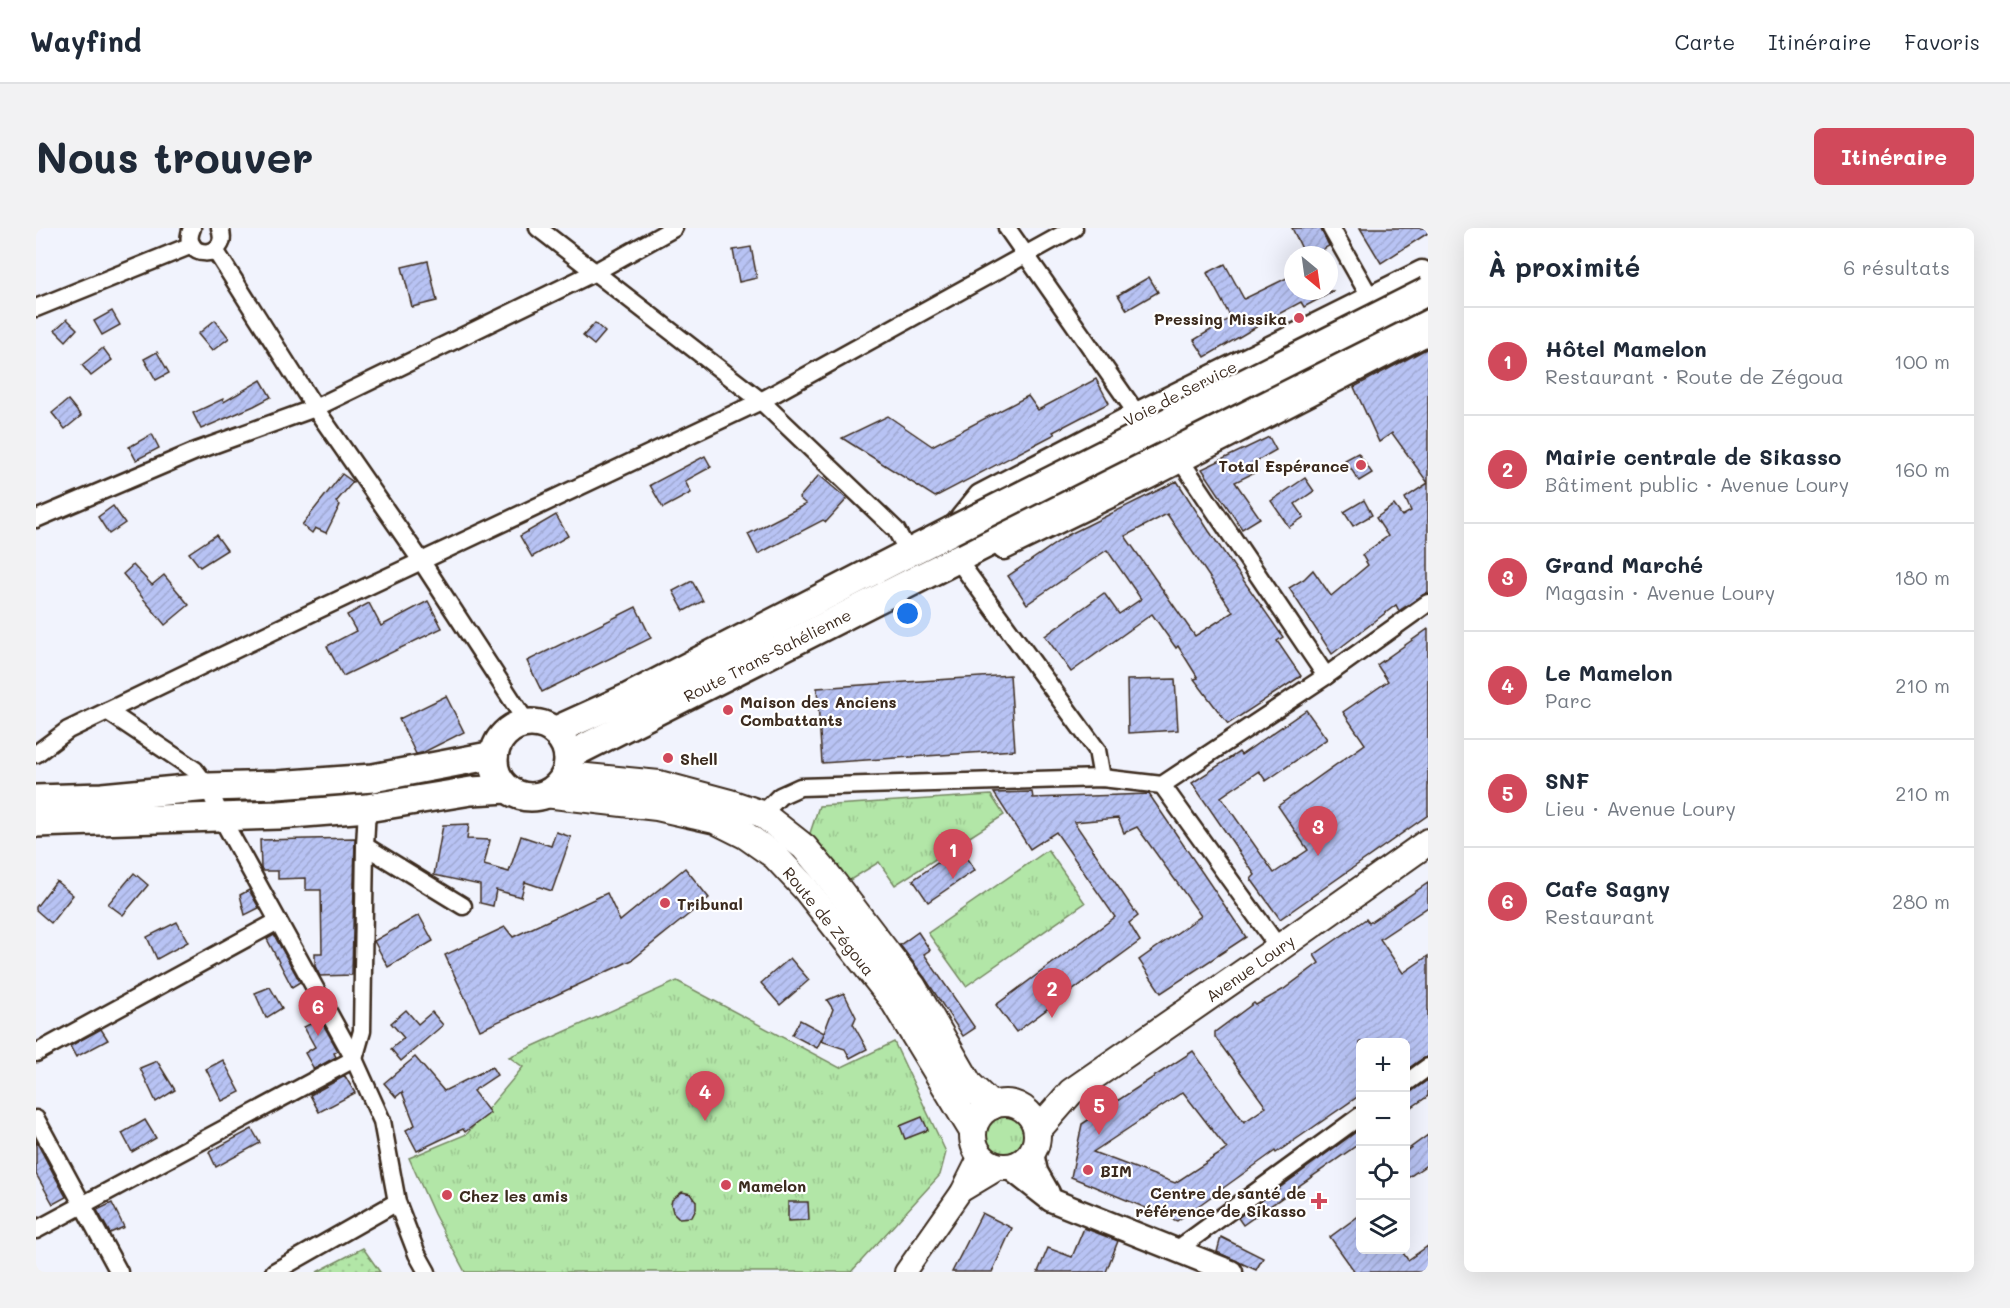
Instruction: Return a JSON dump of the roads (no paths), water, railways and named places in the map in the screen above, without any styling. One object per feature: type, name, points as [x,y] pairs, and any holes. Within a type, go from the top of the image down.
[{"type":"highway","name":"Route Trans-Sahélienne","points":[[554,731],[629,697],[909,553],[1426,275]]},
{"type":"highway","name":"Route Trans-Sahélienne","points":[[545,795],[554,790],[567,765],[961,557],[1428,317]]},
{"type":"highway","points":[[508,789],[497,774],[494,755],[497,746],[509,731],[527,723],[546,726],[554,731],[566,746],[567,765]]},
{"type":"highway","points":[[36,799],[102,797],[208,787],[373,778],[494,755]]},
{"type":"highway","points":[[36,823],[221,818],[368,808],[471,791],[508,789],[526,797],[545,795]]},
{"type":"main road","name":"Voie de Service","points":[[951,531],[980,495],[1370,297],[1426,275]]},
{"type":"main road","points":[[1426,275],[1419,285],[1420,298],[1428,312]]},
{"type":"main road","points":[[961,557],[990,554],[1041,531],[1428,333]]},
{"type":"main road","name":"Route de Zégoua","points":[[567,765],[659,784],[762,814],[804,847],[913,987],[969,1084],[992,1106]]},
{"type":"main road","name":"Route de Zégoua","points":[[545,795],[657,807],[715,820],[745,835],[775,856],[806,888],[893,1000],[972,1130]]},
{"type":"main road","name":"Avenue Loury","points":[[1071,1092],[1428,842]]},
{"type":"main road","points":[[997,1164],[1022,1163],[1071,1092]]},
{"type":"main road","points":[[1024,1108],[1071,1092]]},
{"type":"main road","points":[[1052,1200],[1036,1172],[1035,1142],[1030,1115],[1024,1108],[1011,1103],[992,1106],[979,1116],[972,1130],[975,1148],[997,1164],[1052,1200],[1230,1272]]},
{"type":"street","points":[[192,228],[189,238],[192,245],[202,253],[215,250],[225,230]]},
{"type":"street","points":[[538,228],[761,400],[896,530],[909,553]]},
{"type":"street","points":[[36,519],[196,451],[315,408],[595,272],[674,228]]},
{"type":"street","points":[[1008,228],[1137,414]]},
{"type":"street","points":[[36,754],[68,730],[761,400],[1074,228]]},
{"type":"street","points":[[1331,228],[1370,297]]},
{"type":"street","points":[[36,308],[192,245]]},
{"type":"street","points":[[215,250],[315,408],[422,562],[527,723]]},
{"type":"street","points":[[1181,461],[1326,676]]},
{"type":"street","points":[[961,557],[1097,750],[1102,778]]},
{"type":"street","points":[[762,814],[780,796],[801,787],[1102,778],[1162,785],[1326,676],[1428,603]]},
{"type":"street","points":[[107,711],[195,770],[208,787],[221,818],[354,1059],[382,1121],[397,1202],[417,1254],[427,1272]]},
{"type":"street","points":[[1162,785],[1279,948]]},
{"type":"street","points":[[36,1230],[354,1059],[362,1031],[365,846],[368,808]]},
{"type":"street","points":[[365,846],[464,906]]},
{"type":"street","points":[[36,1053],[278,921]]},
{"type":"street","points":[[1410,1080],[1428,1067]]},
{"type":"street","points":[[36,1119],[119,1272]]},
{"type":"street","points":[[1175,1251],[1356,1119]]},
{"type":"street","points":[[898,1272],[909,1265],[961,1192],[997,1164]]},
{"type":"street","points":[[274,1272],[397,1202]]},
{"type":"place","name":"Pressing Missika","points":[[1299,318]]},
{"type":"place","name":"Total Espérance","points":[[1361,465]]},
{"type":"place","name":"Maison des Anciens Combattants","points":[[728,710]]},
{"type":"place","name":"Shell","points":[[668,758]]},
{"type":"place","name":"Grand Marché","points":[[1318,856]]},
{"type":"place","name":"Hôtel Mamelon","points":[[953,879]]},
{"type":"place","name":"Tribunal","points":[[665,903]]},
{"type":"place","name":"Mairie centrale de Sikasso","points":[[1052,1018]]},
{"type":"place","name":"Cafe Sagny","points":[[318,1036]]},
{"type":"place","name":"Le Mamelon","points":[[705,1121]]},
{"type":"place","name":"SNF","points":[[1099,1135]]},
{"type":"place","name":"BIM","points":[[1088,1170]]},
{"type":"place","name":"Mamelon","points":[[726,1185]]},
{"type":"place","name":"Chez les amis","points":[[447,1195]]},
{"type":"place","name":"Centre de santé de référence de Sikasso","points":[[1319,1201]]}]
